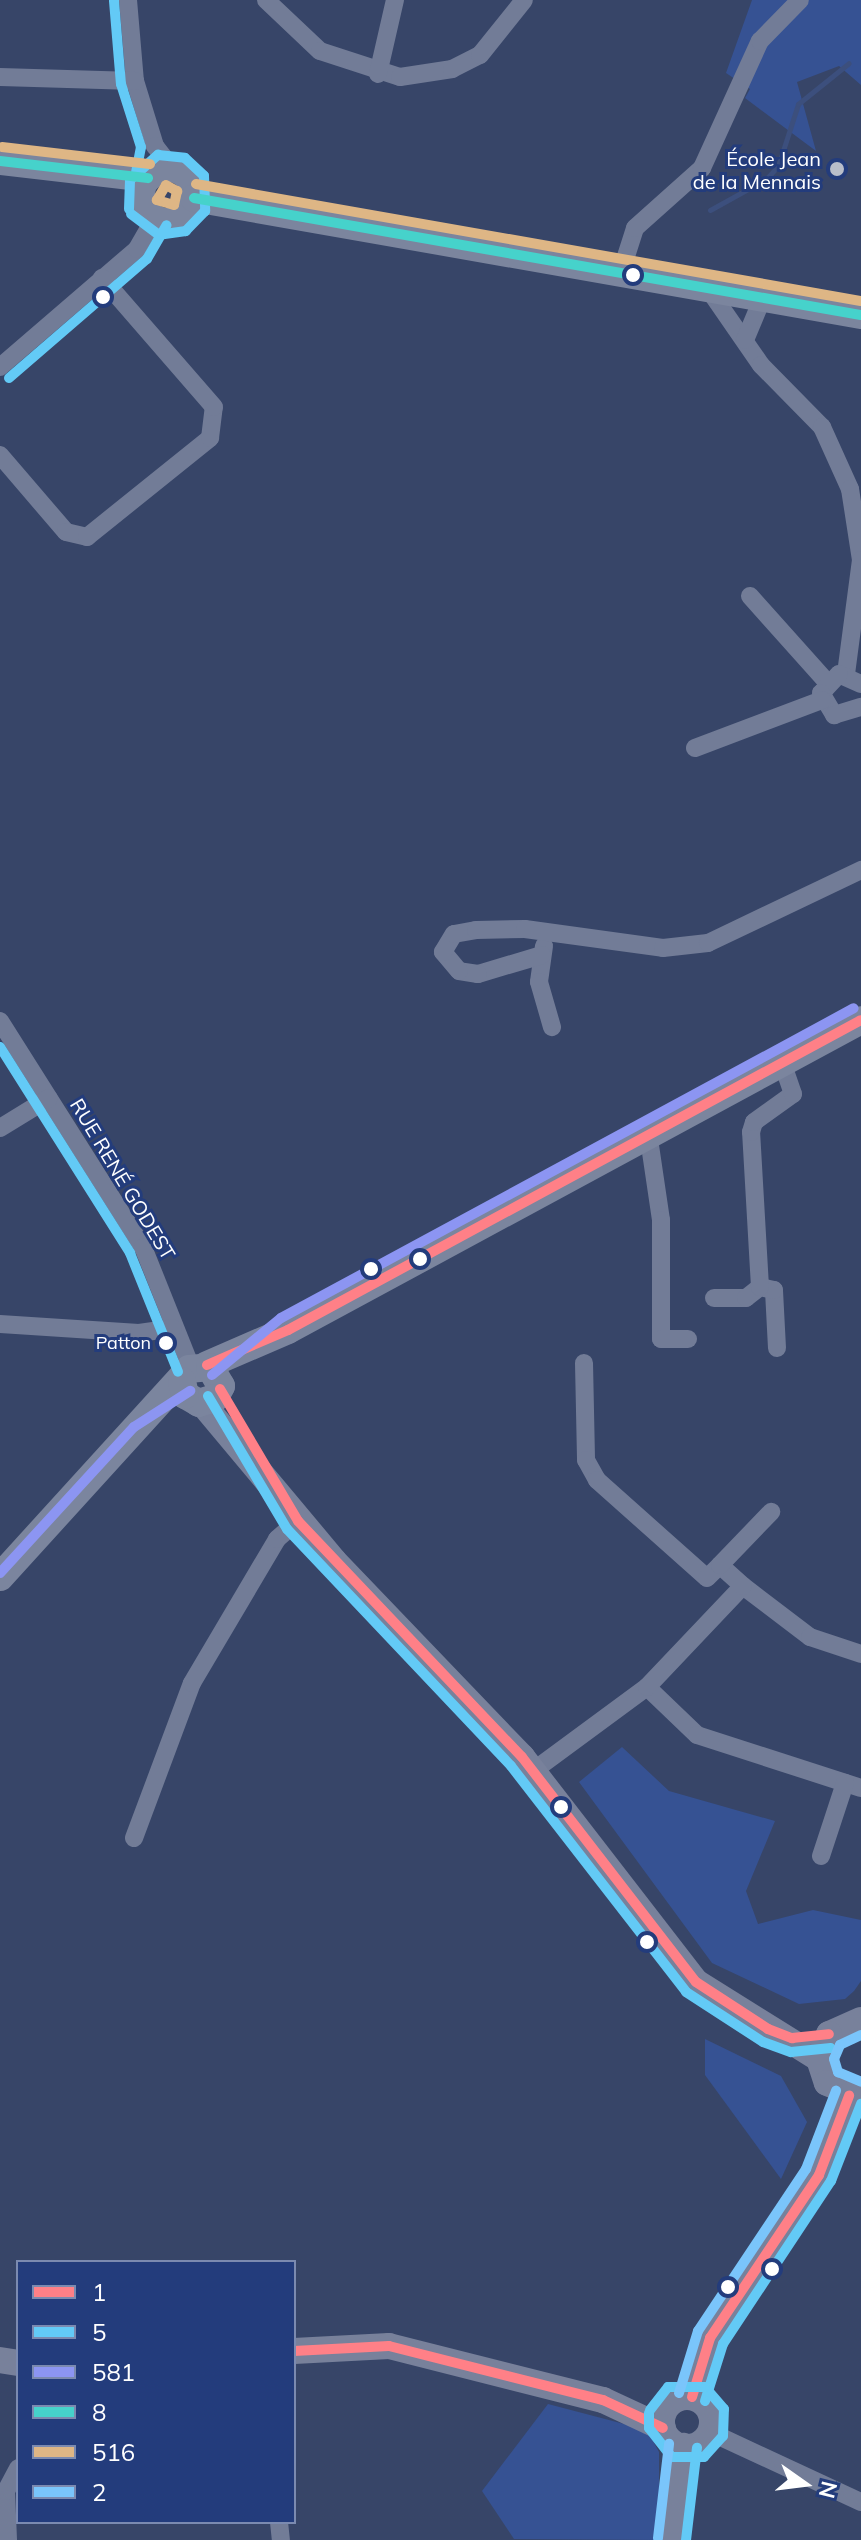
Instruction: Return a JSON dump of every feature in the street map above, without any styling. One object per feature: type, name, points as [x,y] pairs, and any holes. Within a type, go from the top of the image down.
[{"type":"main road","points":[[0,161],[153,187],[186,176],[194,198]]},
{"type":"main road","points":[[153,187],[180,219],[194,198]]},
{"type":"main road","points":[[194,198],[861,315]]},
{"type":"main road","points":[[0,1577],[56,1508],[203,1385],[288,1330],[648,1132],[861,1020]]},
{"type":"main road","points":[[0,1594],[143,1437],[203,1385]]},
{"type":"street","points":[[0,367],[137,249],[153,187],[155,146],[135,81],[128,0]]},
{"type":"street","points":[[266,0],[320,51],[378,74],[425,77],[452,69],[502,35],[524,0]]},
{"type":"street","points":[[378,74],[395,0]]},
{"type":"street","points":[[621,272],[635,228],[708,158],[740,84],[773,22],[800,0]]},
{"type":"street","points":[[0,77],[135,81]]},
{"type":"street","points":[[0,455],[66,532],[87,537],[210,438],[214,407],[102,278]]},
{"type":"street","points":[[707,287],[745,340],[822,427],[856,488],[861,560],[854,679],[826,681]]},
{"type":"street","points":[[745,340],[763,297]]},
{"type":"street","points":[[750,596],[826,681]]},
{"type":"street","points":[[822,700],[826,681]]},
{"type":"street","points":[[822,700],[834,715],[859,714]]},
{"type":"street","points":[[695,748],[822,700]]},
{"type":"street","points":[[542,955],[478,974],[459,971],[443,952],[454,934],[546,931],[663,948],[708,943],[861,870]]},
{"type":"street","points":[[546,931],[539,982],[552,1027]]},
{"type":"street","name":"RUE RENÉ GODEST","points":[[0,1021],[143,1247],[173,1328],[203,1385]]},
{"type":"street","points":[[760,1287],[751,1132],[754,1122],[793,1094],[782,1062]]},
{"type":"street","points":[[0,1128],[49,1098]]},
{"type":"street","points":[[648,1132],[661,1220],[661,1339],[688,1339]]},
{"type":"street","points":[[714,1298],[746,1298],[760,1287]]},
{"type":"street","points":[[760,1287],[774,1290],[777,1348]]},
{"type":"street","points":[[0,1324],[139,1333],[173,1328]]},
{"type":"street","points":[[584,1363],[586,1460],[597,1480],[707,1578],[771,1512]]},
{"type":"street","points":[[203,1385],[291,1511],[533,1771],[696,1982],[732,2010],[792,2038],[819,2059],[827,2083],[855,2097],[819,2175],[710,2338],[692,2397],[665,2417]]},
{"type":"street","points":[[134,1838],[192,1683],[291,1511]]},
{"type":"street","points":[[720,1565],[810,1637],[861,1654]]},
{"type":"street","points":[[533,1771],[647,1687],[743,1586]]},
{"type":"street","points":[[647,1687],[697,1735],[853,1785],[821,1856]]},
{"type":"street","points":[[792,2038],[829,2034],[861,2020]]},
{"type":"street","points":[[819,2059],[829,2034]]},
{"type":"street","points":[[296,2351],[389,2346],[665,2417],[683,2446],[672,2540]]},
{"type":"street","points":[[692,2397],[707,2406],[710,2432]]},
{"type":"street","points":[[683,2446],[710,2432]]},
{"type":"street","points":[[710,2432],[861,2502]]},
{"type":"street","points":[[8,2540],[6,2491],[16,2472]]},
{"type":"shaded area","points":[[752,0],[861,0],[861,85],[839,66],[797,82],[816,151],[745,98],[750,89],[726,73]]},
{"type":"shaded area","points":[[622,1747],[669,1791],[775,1821],[746,1891],[758,1924],[813,1910],[861,1920],[861,1981],[854,1991],[845,1999],[799,2004],[712,1963],[579,1782]]},
{"type":"shaded area","points":[[705,2039],[781,2076],[807,2122],[781,2179],[705,2075]]},
{"type":"shaded area","points":[[548,2404],[647,2430],[659,2452],[659,2540],[514,2539],[482,2491]]},
{"type":"waterway","points":[[710,210],[766,179],[778,166],[798,104],[849,63]]},
{"type":"transit line","name":"5","points":[[114,1],[121,84],[141,147],[136,173]]},
{"type":"transit line","name":"516","points":[[2,147],[150,164]]},
{"type":"transit line","name":"5","points":[[129,209],[130,180],[158,155],[185,158],[204,176],[205,211],[186,231],[159,235],[131,214]]},
{"type":"transit line","name":"8","points":[[0,161],[148,178]]},
{"type":"transit line","name":"516","points":[[196,184],[861,301]]},
{"type":"transit line","name":"516","points":[[166,185],[177,191],[174,205],[157,200],[166,185]]},
{"type":"transit line","name":"8","points":[[194,198],[861,315]]},
{"type":"transit line","name":"5","points":[[9,378],[147,259],[167,225]]},
{"type":"transit line","name":"581","points":[[212,1375],[281,1318],[854,1008]]},
{"type":"transit line","name":"1","points":[[207,1365],[288,1330],[861,1020]]},
{"type":"transit line","name":"5","points":[[0,1047],[130,1253],[178,1372]]},
{"type":"transit line","name":"1","points":[[220,1389],[298,1521],[522,1757],[696,1982],[768,2029],[792,2038],[829,2034]]},
{"type":"transit line","name":"581","points":[[0,1573],[134,1427],[190,1391]]},
{"type":"transit line","name":"5","points":[[208,1396],[287,1529],[511,1766],[686,1992],[763,2042],[791,2052],[831,2048]]},
{"type":"transit line","name":"2","points":[[861,2035],[840,2045],[834,2059],[838,2072],[861,2082]]},
{"type":"transit line","name":"2","points":[[679,2393],[698,2331],[806,2169],[836,2091]]},
{"type":"transit line","name":"1","points":[[692,2397],[710,2338],[819,2175],[849,2096]]},
{"type":"transit line","name":"5","points":[[705,2401],[723,2344],[831,2181],[861,2104]]},
{"type":"transit line","name":"1","points":[[296,2351],[389,2346],[603,2400],[663,2428]]},
{"type":"transit line","name":"5","points":[[649,2413],[649,2428],[672,2457],[704,2457],[723,2436],[724,2409],[705,2387],[668,2387],[650,2410]]},
{"type":"transit line","name":"2","points":[[658,2538],[669,2444]]},
{"type":"transit line","name":"5","points":[[686,2540],[697,2448]]},
{"type":"place","name":"École Jean de la Mennais","points":[[837,169]]},
{"type":"place","name":"Patton","points":[[166,1343]]}]
